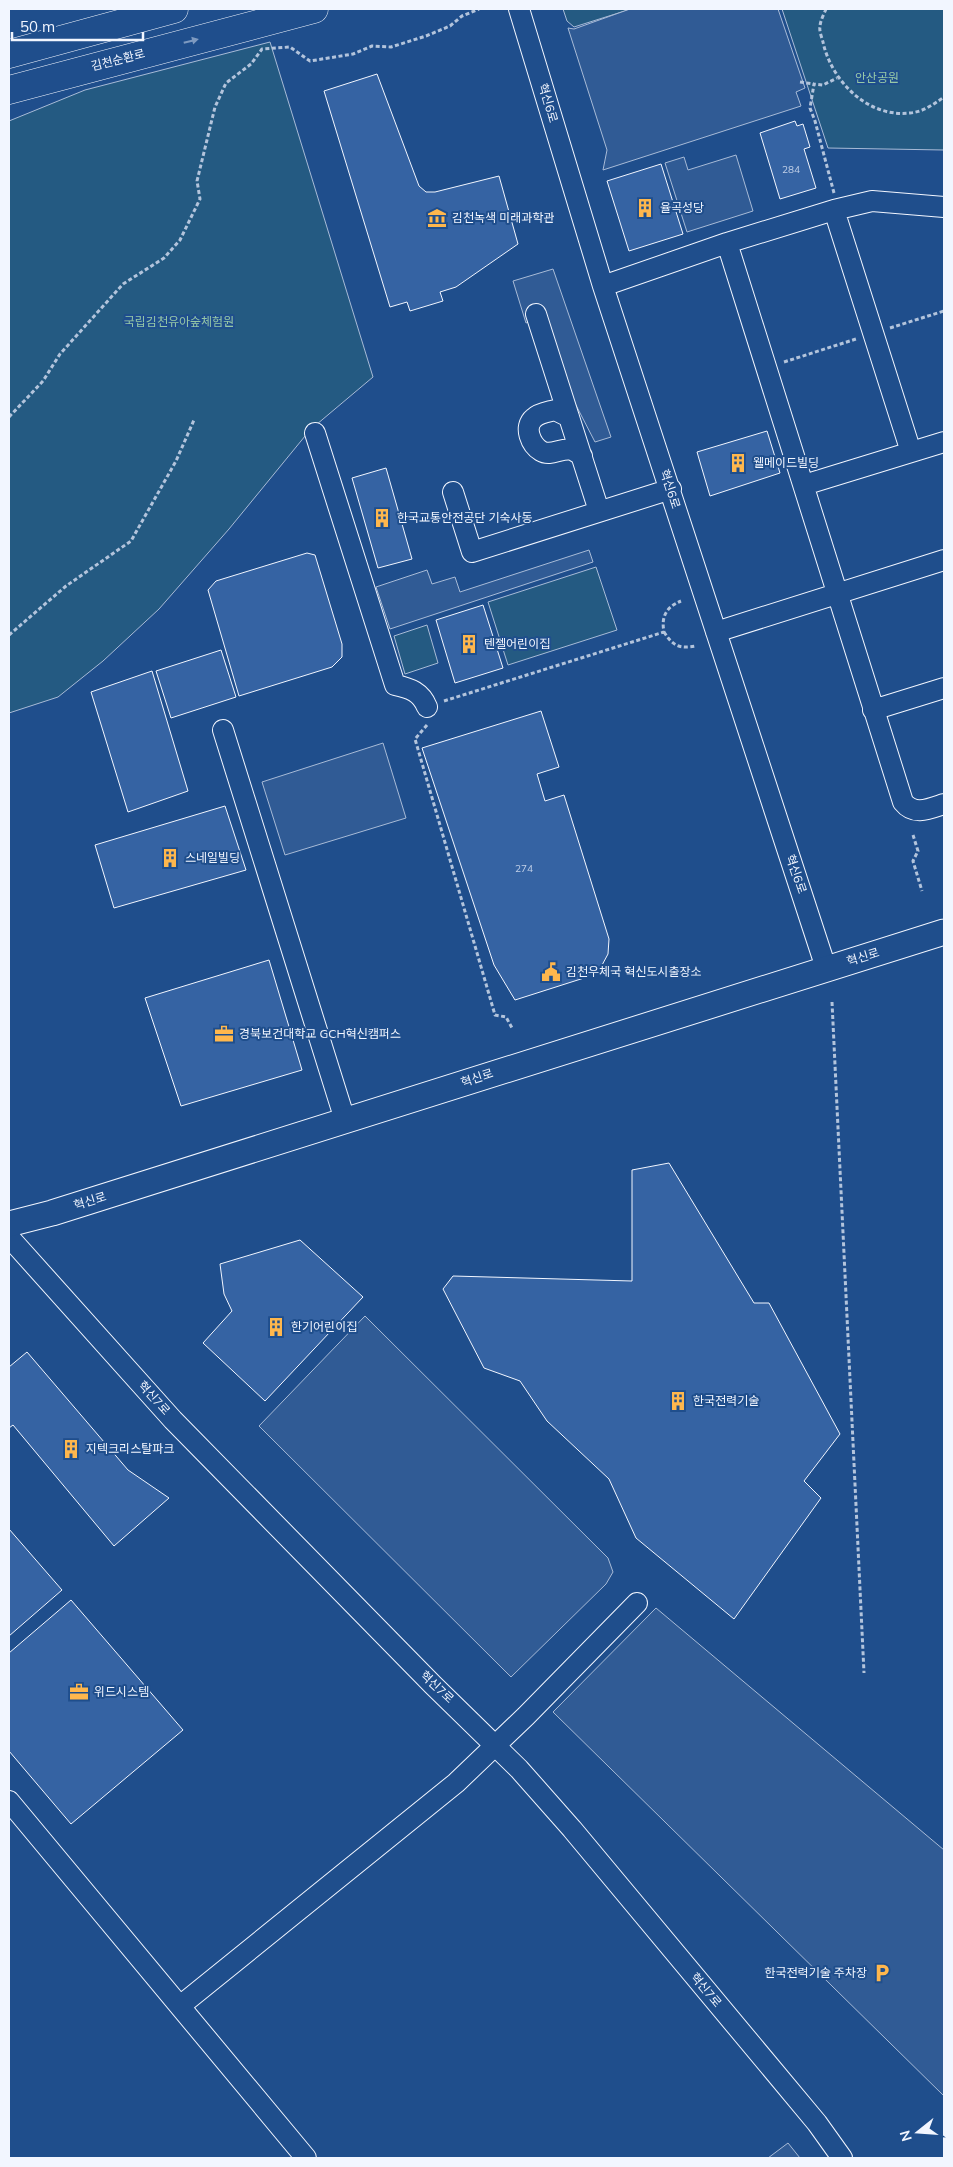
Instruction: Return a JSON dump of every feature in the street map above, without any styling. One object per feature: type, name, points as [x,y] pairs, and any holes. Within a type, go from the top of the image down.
[{"type":"highway","points":[[9,54],[75,34],[174,9]]},
{"type":"highway","name":"김천순환로","points":[[9,90],[82,68],[314,9]]},
{"type":"highway","points":[[9,46],[75,34]]},
{"type":"highway","points":[[9,95],[82,68]]},
{"type":"main road","name":"혁신로","points":[[9,1224],[52,1213],[944,932]]},
{"type":"street","name":"혁신6로","points":[[519,9],[603,286],[671,489],[826,968]]},
{"type":"street","points":[[603,286],[835,203],[872,201],[944,207]]},
{"type":"street","points":[[835,203],[911,452]]},
{"type":"street","points":[[727,243],[903,802],[907,808],[914,811],[923,811],[944,804]]},
{"type":"street","points":[[536,314],[599,511]]},
{"type":"street","points":[[569,417],[555,410],[535,416],[530,422],[529,432],[531,440],[542,452],[549,454],[571,450],[582,456]]},
{"type":"street","points":[[315,433],[395,685],[414,690],[423,697],[426,707]]},
{"type":"street","points":[[804,485],[944,442]]},
{"type":"street","points":[[453,492],[472,552],[671,489]]},
{"type":"street","points":[[716,632],[944,560]]},
{"type":"street","points":[[873,710],[944,688]]},
{"type":"street","points":[[223,730],[345,1120]]},
{"type":"street","name":"혁신7로","points":[[9,1237],[173,1420],[433,1685],[495,1744],[572,1829],[817,2123],[842,2158]]},
{"type":"street","points":[[180,2006],[456,1782],[638,1603]]},
{"type":"street","points":[[9,1801],[306,2158]]},
{"type":"path","points":[[9,417],[43,381],[60,354],[123,284],[164,258],[180,240],[200,199],[197,181],[214,107],[226,83],[251,64],[262,49],[290,47],[310,61],[353,54],[372,46],[391,47],[450,26],[462,16],[479,9]]},
{"type":"path","points":[[826,9],[820,27],[825,53],[837,78],[869,104],[888,113],[911,113],[931,106],[944,97]]},
{"type":"path","points":[[800,82],[823,85],[837,78]]},
{"type":"path","points":[[814,84],[810,108],[835,203]]},
{"type":"path","points":[[887,329],[944,311]]},
{"type":"path","points":[[776,364],[860,338]]},
{"type":"path","points":[[9,635],[66,586],[131,541],[176,461],[194,420]]},
{"type":"path","points":[[681,601],[672,605],[664,614],[662,623],[664,632],[671,644],[683,648],[696,646]]},
{"type":"path","points":[[512,1028],[506,1017],[495,1015],[414,739],[426,726],[429,717],[426,707],[664,632]]},
{"type":"path","points":[[913,835],[918,851],[913,861],[922,891]]},
{"type":"path","points":[[832,1002],[864,1673]]},
{"type":"green space","points":[[563,9],[628,10],[574,27],[567,21]]},
{"type":"green space","name":"안산공원","points":[[782,9],[944,9],[944,150],[828,148]]},
{"type":"green space","name":"국립김천유아숲체험원","points":[[270,42],[373,377],[310,430],[229,529],[159,609],[103,661],[58,697],[9,713],[9,121],[85,90]]},
{"type":"green space","points":[[596,567],[617,630],[508,665],[488,602]]},
{"type":"green space","points":[[427,625],[438,663],[405,674],[394,636]]},
{"type":"shaded area","points":[[630,9],[778,9],[805,88],[796,92],[801,106],[603,170],[607,150],[568,28],[574,29]]},
{"type":"shaded area","points":[[736,155],[753,211],[687,232],[665,163],[684,157],[688,170]]},
{"type":"shaded area","points":[[553,269],[611,437],[595,442],[564,382],[544,317],[526,323],[513,281]]},
{"type":"shaded area","points":[[589,550],[593,562],[390,629],[376,587],[427,570],[432,584],[455,577],[460,592]]},
{"type":"shaded area","points":[[383,743],[406,818],[285,855],[262,782]]},
{"type":"shaded area","points":[[365,1316],[608,1558],[613,1572],[606,1584],[511,1677],[259,1426]]},
{"type":"shaded area","name":"한국전력기술 주차장","points":[[656,1608],[944,1850],[944,2096],[553,1712]]},
{"type":"shaded area","points":[[788,2143],[800,2158],[768,2158]]},
{"type":"building","name":"김천녹색 미래과학관","points":[[377,74],[419,186],[426,192],[435,192],[499,176],[518,244],[456,287],[440,292],[443,301],[410,311],[407,302],[390,307],[324,91]]},
{"type":"building","points":[[795,121],[797,126],[803,124],[810,147],[804,149],[816,188],[780,199],[760,133]]},
{"type":"building","name":"율곡성당","points":[[661,164],[683,234],[629,251],[607,181]]},
{"type":"building","name":"웰메이드빌딩","points":[[767,431],[780,473],[710,496],[697,452]]},
{"type":"building","name":"한국교통안전공단 기숙사동","points":[[386,468],[412,559],[378,568],[352,478]]},
{"type":"building","points":[[307,553],[315,555],[342,644],[342,657],[332,667],[239,696],[208,590],[216,581]]},
{"type":"building","name":"텐젤어린이집","points":[[483,605],[503,668],[455,683],[436,620]]},
{"type":"building","points":[[221,650],[236,697],[171,718],[156,671]]},
{"type":"building","points":[[152,671],[188,791],[128,812],[91,692]]},
{"type":"building","points":[[541,711],[559,767],[537,774],[545,801],[564,795],[609,939],[608,954],[601,967],[584,978],[515,1000],[494,965],[422,748]]},
{"type":"building","name":"스네일빌딩","points":[[225,806],[246,870],[114,908],[95,845]]},
{"type":"building","name":"경북보건대학교 GCH혁신캠퍼스","points":[[269,960],[302,1070],[181,1106],[145,998]]},
{"type":"building","name":"한국전력기술","points":[[669,1163],[754,1303],[769,1303],[840,1434],[804,1481],[821,1498],[734,1619],[636,1538],[609,1479],[547,1421],[520,1381],[484,1368],[443,1289],[453,1276],[632,1281],[632,1170]]},
{"type":"building","name":"한기어린이집","points":[[300,1240],[363,1297],[265,1401],[203,1343],[232,1311],[224,1294],[220,1264]]},
{"type":"building","name":"지텍크리스탈파크","points":[[27,1352],[128,1470],[169,1498],[114,1546],[13,1425],[9,1428],[9,1367]]},
{"type":"building","points":[[9,1529],[62,1590],[9,1636]]},
{"type":"building","name":"위드시스템","points":[[71,1600],[183,1730],[71,1824],[9,1751],[9,1653]]},
{"type":"place","name":"율곡성당","points":[[645,208]]},
{"type":"place","name":"김천녹색 미래과학관","points":[[437,218]]},
{"type":"place","name":"웰메이드빌딩","points":[[738,463]]},
{"type":"place","name":"한국교통안전공단 기숙사동","points":[[382,518]]},
{"type":"place","name":"텐젤어린이집","points":[[469,644]]},
{"type":"place","name":"스네일빌딩","points":[[170,858]]},
{"type":"place","name":"김천우체국 혁신도시출장소","points":[[551,972]]},
{"type":"place","name":"경북보건대학교 GCH혁신캠퍼스","points":[[224,1034]]},
{"type":"place","name":"한기어린이집","points":[[276,1327]]},
{"type":"place","name":"한국전력기술","points":[[678,1401]]},
{"type":"place","name":"지텍크리스탈파크","points":[[71,1449]]},
{"type":"place","name":"위드시스템","points":[[79,1692]]},
{"type":"place","name":"한국전력기술 주차장","points":[[882,1973]]}]
